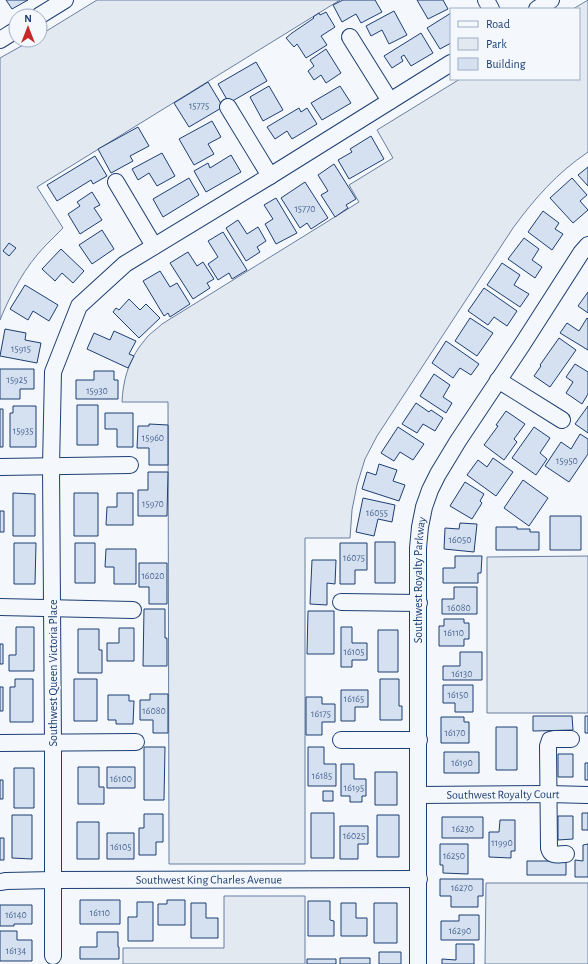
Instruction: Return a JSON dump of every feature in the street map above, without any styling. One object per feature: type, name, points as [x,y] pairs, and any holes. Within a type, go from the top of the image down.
[{"type":"street","points":[[48,10],[65,0]]},
{"type":"street","points":[[539,8],[551,0]]},
{"type":"street","points":[[350,36],[390,101]]},
{"type":"street","name":"Southwest Queen Victoria Place","points":[[53,956],[51,466],[53,372],[79,306],[125,264],[270,176],[450,63]]},
{"type":"street","points":[[228,107],[270,176]]},
{"type":"street","points":[[116,182],[154,246]]},
{"type":"street","name":"Southwest Royalty Parkway","points":[[418,964],[418,548],[424,507],[438,474],[458,441],[581,253],[588,245]]},
{"type":"street","points":[[498,380],[562,420]]},
{"type":"street","points":[[0,467],[130,465]]},
{"type":"street","points":[[341,602],[419,603]]},
{"type":"street","points":[[0,607],[133,610]]},
{"type":"street","points":[[566,854],[553,854],[550,852],[549,848],[548,746],[550,740],[571,739]]},
{"type":"street","points":[[341,740],[419,740]]},
{"type":"street","points":[[0,743],[136,742]]},
{"type":"street","name":"Southwest Royalty Court","points":[[418,795],[588,794]]},
{"type":"street","name":"Southwest King Charles Avenue","points":[[0,882],[53,880],[419,879]]},
{"type":"green space","points":[[97,0],[340,0],[37,187],[63,228],[31,263],[14,290],[0,320],[0,58],[18,48],[48,48],[48,30]]},
{"type":"green space","points":[[588,0],[588,152],[556,177],[513,228],[377,436],[365,459],[357,485],[352,510],[350,538],[305,538],[305,864],[169,864],[168,402],[122,402],[125,380],[132,359],[147,337],[162,324],[359,202],[349,185],[393,158],[377,130],[458,80],[580,80],[580,8],[575,8]]},
{"type":"green space","points":[[588,556],[588,713],[487,713],[487,557]]},
{"type":"green space","points":[[486,883],[588,883],[588,964],[485,964]]},
{"type":"green space","points":[[224,896],[305,896],[305,964],[123,964],[123,948],[224,948]]},
{"type":"building","points":[[6,0],[28,0],[14,8],[11,8]]},
{"type":"building","points":[[343,0],[375,0],[382,12],[361,23],[356,14],[342,22],[333,5]]},
{"type":"building","points":[[417,0],[443,0],[448,9],[428,19]]},
{"type":"building","points":[[394,11],[407,35],[389,44],[382,30],[371,36],[366,26]]},
{"type":"building","points":[[326,12],[335,27],[321,36],[327,45],[306,58],[297,44],[294,47],[286,38],[319,13],[320,15]]},
{"type":"building","points":[[450,14],[450,44],[440,49],[427,28]]},
{"type":"building","points":[[421,33],[433,53],[411,66],[404,55],[401,57],[403,61],[392,68],[384,56]]},
{"type":"building","points":[[326,49],[341,73],[326,83],[321,75],[314,80],[308,71],[314,66],[310,60]]},
{"type":"building","points":[[256,62],[267,81],[229,103],[218,84]]},
{"type":"building","points":[[208,82],[223,107],[189,127],[174,103]]},
{"type":"building","points":[[269,86],[283,110],[263,121],[250,97]]},
{"type":"building","points":[[340,86],[351,103],[322,120],[311,103]]},
{"type":"building","points":[[299,108],[301,112],[307,108],[317,124],[292,139],[287,131],[275,139],[267,127]]},
{"type":"building","points":[[212,121],[221,137],[208,144],[214,154],[194,165],[179,139]]},
{"type":"building","points":[[138,127],[149,146],[130,156],[133,161],[111,173],[98,149]]},
{"type":"building","points":[[371,136],[384,159],[349,179],[338,160],[352,152],[350,149]]},
{"type":"building","points":[[162,153],[175,176],[157,186],[149,173],[138,180],[132,169]]},
{"type":"building","points":[[231,155],[241,172],[206,192],[194,171],[208,163],[210,168]]},
{"type":"building","points":[[95,156],[107,176],[93,184],[91,180],[57,201],[47,185]]},
{"type":"building","points":[[334,164],[356,199],[346,205],[348,208],[335,217],[321,195],[328,191],[318,175]]},
{"type":"building","points":[[588,167],[588,186],[578,175]]},
{"type":"building","points":[[189,178],[199,195],[163,217],[153,199]]},
{"type":"building","points":[[572,178],[587,195],[580,201],[588,210],[573,223],[550,198]]},
{"type":"building","points":[[305,182],[328,218],[311,229],[307,223],[300,228],[281,198]]},
{"type":"building","points":[[92,192],[100,205],[94,208],[102,220],[80,234],[68,214],[80,206],[77,202]]},
{"type":"building","points":[[276,198],[297,233],[276,244],[265,224],[273,219],[264,205]]},
{"type":"building","points":[[543,211],[559,223],[555,229],[563,234],[552,250],[528,232]]},
{"type":"building","points":[[238,220],[247,234],[258,227],[266,241],[257,247],[260,252],[246,261],[226,228]]},
{"type":"building","points":[[102,230],[114,249],[92,264],[79,245]]},
{"type":"building","points":[[223,232],[247,270],[232,279],[229,273],[218,280],[208,264],[218,257],[208,241]]},
{"type":"building","points":[[524,238],[539,249],[532,260],[542,267],[535,278],[508,259]]},
{"type":"building","points":[[9,243],[16,248],[9,256],[3,251]]},
{"type":"building","points":[[61,249],[84,271],[73,283],[62,273],[55,281],[42,269]]},
{"type":"building","points":[[188,252],[197,266],[203,262],[214,279],[207,283],[210,288],[193,299],[170,263]]},
{"type":"building","points":[[502,263],[520,275],[514,285],[529,294],[520,307],[487,285]]},
{"type":"building","points":[[160,271],[170,287],[177,283],[190,304],[170,317],[168,313],[164,316],[143,281]]},
{"type":"building","points":[[25,285],[58,305],[49,321],[33,311],[28,320],[10,309]]},
{"type":"building","points":[[484,288],[517,311],[507,326],[494,317],[488,325],[468,311]]},
{"type":"building","points":[[588,292],[588,313],[578,306]]},
{"type":"building","points":[[129,299],[140,310],[146,304],[160,318],[139,338],[113,312],[116,308],[119,310]]},
{"type":"building","points":[[470,318],[493,333],[477,356],[455,341]]},
{"type":"building","points":[[587,318],[588,350],[560,333],[567,323],[579,331]]},
{"type":"building","points":[[5,329],[26,333],[25,340],[41,343],[37,363],[0,356]]},
{"type":"building","points":[[114,331],[136,341],[129,354],[134,356],[128,368],[87,349],[94,333],[110,340]]},
{"type":"building","points":[[559,338],[576,350],[550,387],[534,376]]},
{"type":"building","points":[[446,341],[479,364],[471,375],[460,368],[453,378],[432,363]]},
{"type":"building","points":[[575,364],[588,372],[588,394],[582,404],[566,393],[573,382],[566,377]]},
{"type":"building","points":[[0,369],[34,369],[34,389],[20,389],[20,399],[0,399]]},
{"type":"building","points":[[94,371],[114,371],[114,380],[118,380],[118,399],[76,399],[76,380],[94,380]]},
{"type":"building","points":[[434,374],[450,385],[443,397],[452,403],[446,413],[420,396]]},
{"type":"building","points":[[416,403],[429,412],[431,410],[443,418],[435,431],[423,424],[417,433],[402,424]]},
{"type":"building","points":[[77,405],[98,405],[98,445],[77,445]]},
{"type":"building","points":[[13,406],[36,406],[36,447],[10,447],[10,413],[13,413]]},
{"type":"building","points":[[588,406],[588,433],[575,424]]},
{"type":"building","points":[[0,409],[3,409],[3,447],[0,447]]},
{"type":"building","points":[[506,411],[525,424],[514,439],[517,442],[504,460],[484,445],[498,426],[496,425]]},
{"type":"building","points":[[105,413],[133,413],[133,447],[117,447],[117,429],[105,429]]},
{"type":"building","points":[[149,424],[168,425],[168,465],[149,465],[149,448],[137,448],[138,426],[149,426]]},
{"type":"building","points":[[398,427],[424,444],[413,460],[400,452],[394,461],[381,453]]},
{"type":"building","points":[[534,427],[550,438],[540,453],[547,459],[536,475],[512,458]]},
{"type":"building","points":[[580,434],[588,439],[588,454],[569,482],[545,466],[561,442],[571,449]]},
{"type":"building","points":[[493,458],[513,472],[496,496],[467,475],[478,460],[487,467]]},
{"type":"building","points":[[379,464],[397,470],[393,481],[405,485],[399,501],[362,489],[367,472],[376,475]]},
{"type":"building","points":[[148,472],[168,472],[167,516],[138,516],[138,490],[148,490]]},
{"type":"building","points":[[523,480],[548,498],[529,526],[504,508]]},
{"type":"building","points":[[465,482],[484,494],[480,501],[482,503],[472,519],[450,506]]},
{"type":"building","points":[[13,493],[35,494],[35,536],[13,536]]},
{"type":"building","points":[[74,493],[98,493],[98,536],[74,536]]},
{"type":"building","points":[[117,493],[133,493],[133,525],[106,525],[107,507],[117,507]]},
{"type":"building","points":[[363,498],[395,505],[392,522],[378,519],[374,536],[356,532]]},
{"type":"building","points":[[0,511],[4,511],[4,532],[0,532]]},
{"type":"building","points":[[550,516],[581,516],[581,550],[550,550]]},
{"type":"building","points":[[460,523],[477,524],[474,552],[444,549],[445,528],[459,529]]},
{"type":"building","points":[[496,527],[517,527],[517,529],[530,529],[530,532],[539,532],[539,550],[496,550]]},
{"type":"building","points":[[375,542],[395,542],[395,583],[375,583]]},
{"type":"building","points":[[14,543],[36,543],[35,584],[14,584]]},
{"type":"building","points":[[75,543],[95,543],[95,583],[75,583]]},
{"type":"building","points":[[340,543],[367,543],[367,570],[355,570],[355,584],[340,584]]},
{"type":"building","points":[[106,549],[136,549],[136,584],[114,584],[114,567],[105,567]]},
{"type":"building","points":[[455,556],[482,556],[481,573],[478,573],[478,583],[443,583],[443,568],[455,568]]},
{"type":"building","points":[[312,560],[336,560],[335,584],[327,583],[327,605],[310,604]]},
{"type":"building","points":[[139,563],[167,563],[167,604],[149,604],[149,587],[139,587]]},
{"type":"building","points":[[454,587],[477,587],[477,614],[442,614],[442,599],[454,599]]},
{"type":"building","points":[[144,609],[165,609],[167,666],[143,666]]},
{"type":"building","points":[[308,611],[334,611],[334,654],[307,654]]},
{"type":"building","points":[[444,619],[464,619],[464,623],[469,623],[469,639],[464,639],[464,646],[439,646],[439,626],[444,626]]},
{"type":"building","points":[[16,627],[34,627],[34,671],[9,671],[9,655],[16,655]]},
{"type":"building","points":[[341,627],[352,627],[352,643],[367,643],[367,660],[352,660],[352,667],[341,667]]},
{"type":"building","points":[[119,628],[134,628],[134,661],[107,661],[107,643],[119,643]]},
{"type":"building","points":[[78,629],[99,629],[99,650],[102,650],[102,673],[78,673]]},
{"type":"building","points":[[378,630],[398,630],[398,672],[378,672]]},
{"type":"building","points":[[0,644],[3,644],[3,664],[0,664]]},
{"type":"building","points":[[460,652],[482,652],[482,680],[443,680],[443,666],[460,666]]},
{"type":"building","points":[[15,679],[33,679],[33,722],[10,722],[10,687],[15,687]]},
{"type":"building","points":[[74,679],[97,679],[97,721],[74,721]]},
{"type":"building","points":[[380,679],[399,679],[399,706],[402,706],[402,720],[380,720]]},
{"type":"building","points":[[443,685],[473,685],[473,712],[455,712],[455,703],[443,703]]},
{"type":"building","points":[[0,687],[3,687],[3,711],[0,711]]},
{"type":"building","points":[[341,690],[368,690],[368,707],[355,707],[355,721],[341,721]]},
{"type":"building","points":[[150,694],[168,694],[168,733],[153,733],[153,720],[140,720],[140,700],[150,700]]},
{"type":"building","points":[[108,695],[129,695],[129,701],[134,701],[133,724],[116,724],[116,720],[108,720]]},
{"type":"building","points":[[306,697],[322,697],[322,704],[335,704],[335,722],[322,722],[322,735],[306,735]]},
{"type":"building","points":[[533,716],[572,716],[573,730],[533,731]]},
{"type":"building","points":[[585,716],[588,716],[588,733],[585,733]]},
{"type":"building","points":[[441,717],[464,717],[464,722],[469,722],[469,743],[441,743]]},
{"type":"building","points":[[496,727],[517,727],[517,770],[496,770]]},
{"type":"building","points":[[144,747],[165,747],[164,800],[144,800]]},
{"type":"building","points":[[308,747],[324,747],[324,764],[336,764],[336,786],[308,786]]},
{"type":"building","points":[[444,752],[479,752],[479,773],[444,773]]},
{"type":"building","points":[[558,754],[573,754],[573,777],[558,777]]},
{"type":"building","points":[[585,763],[588,763],[588,780],[585,780]]},
{"type":"building","points":[[341,764],[354,764],[354,779],[366,779],[366,796],[362,796],[362,802],[350,802],[350,796],[341,796]]},
{"type":"building","points":[[78,767],[99,767],[99,787],[104,787],[104,804],[78,804]]},
{"type":"building","points":[[107,767],[135,767],[135,788],[107,788]]},
{"type":"building","points":[[14,768],[34,768],[34,808],[14,808]]},
{"type":"building","points":[[375,772],[397,772],[397,805],[375,805]]},
{"type":"building","points":[[0,780],[3,780],[3,799],[0,799]]},
{"type":"building","points":[[323,791],[333,791],[333,801],[323,801]]},
{"type":"building","points":[[311,813],[334,813],[334,858],[311,858]]},
{"type":"building","points":[[582,813],[588,813],[588,830],[582,830]]},
{"type":"building","points":[[144,814],[163,814],[163,842],[156,842],[156,855],[139,855],[139,828],[144,828]]},
{"type":"building","points":[[12,815],[32,815],[32,859],[12,858]]},
{"type":"building","points":[[377,815],[399,815],[399,857],[377,857]]},
{"type":"building","points":[[558,816],[573,816],[573,839],[558,840]]},
{"type":"building","points":[[442,817],[483,817],[483,838],[442,838]]},
{"type":"building","points":[[500,820],[515,820],[515,851],[511,851],[511,858],[489,857],[489,832],[499,832]]},
{"type":"building","points":[[77,822],[99,822],[99,859],[77,859]]},
{"type":"building","points":[[340,826],[368,826],[368,844],[358,844],[358,859],[340,859]]},
{"type":"building","points":[[107,833],[134,833],[134,859],[107,859]]},
{"type":"building","points":[[0,838],[4,838],[4,860],[0,860]]},
{"type":"building","points":[[440,844],[468,844],[468,874],[443,873],[443,865],[440,865]]},
{"type":"building","points":[[588,844],[588,877],[575,877],[575,860],[583,861],[583,845]]},
{"type":"building","points":[[527,861],[566,861],[566,875],[527,875]]},
{"type":"building","points":[[440,879],[483,879],[483,896],[478,896],[478,907],[451,907],[451,896],[440,896]]},
{"type":"building","points":[[80,900],[120,900],[120,924],[80,924]]},
{"type":"building","points":[[167,900],[185,900],[185,925],[158,925],[158,904],[167,904]]},
{"type":"building","points":[[308,901],[330,901],[330,920],[334,921],[334,936],[308,936]]},
{"type":"building","points":[[137,902],[153,902],[153,941],[128,941],[128,917],[137,917]]},
{"type":"building","points":[[191,903],[206,903],[206,918],[218,918],[218,938],[191,938]]},
{"type":"building","points":[[341,903],[356,903],[356,918],[367,918],[367,936],[341,936]]},
{"type":"building","points":[[374,903],[397,903],[397,943],[374,943]]},
{"type":"building","points":[[0,905],[32,905],[32,924],[0,926]]},
{"type":"building","points":[[459,915],[479,915],[479,940],[441,940],[441,921],[459,921]]},
{"type":"building","points":[[0,931],[17,931],[17,940],[32,940],[32,961],[0,961]]},
{"type":"building","points":[[97,932],[118,932],[119,959],[80,959],[80,947],[97,947]]},
{"type":"building","points":[[456,944],[474,944],[474,964],[442,964],[442,959],[456,960]]},
{"type":"building","points":[[379,952],[401,952],[401,964],[379,964]]},
{"type":"building","points":[[340,958],[370,958],[370,964],[340,964]]},
{"type":"building","points":[[307,959],[336,959],[336,964],[307,964]]}]
